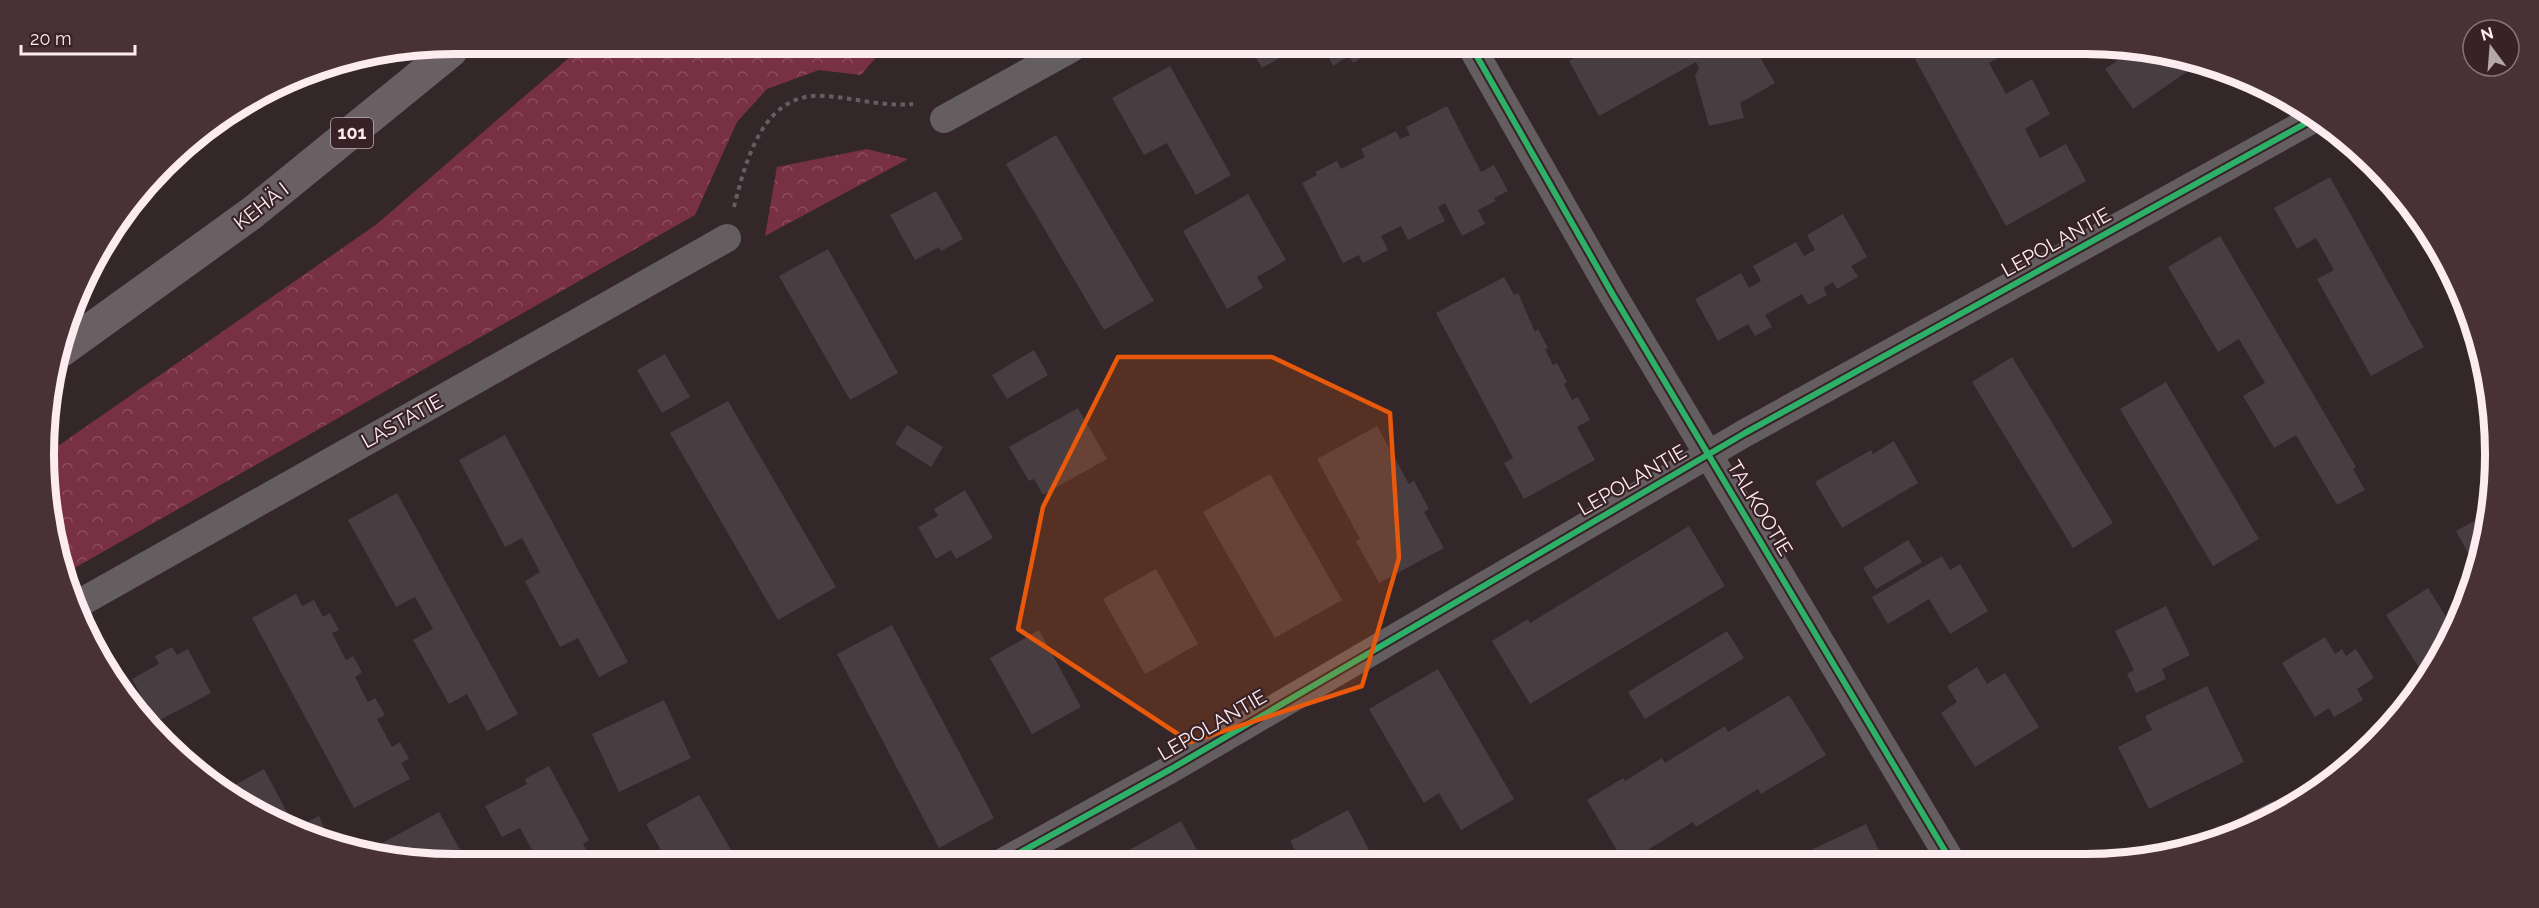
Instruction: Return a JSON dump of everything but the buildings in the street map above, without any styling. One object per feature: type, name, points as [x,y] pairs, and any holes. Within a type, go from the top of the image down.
[{"type":"highway","name":"KEHÄ I","points":[[70,345],[252,213],[447,54]]},
{"type":"street","points":[[944,120],[1061,54]]},
{"type":"street","name":"TALKOOTIE","points":[[1476,54],[1613,295],[1947,854]]},
{"type":"street","name":"LEPOLANTIE","points":[[1016,854],[1171,769],[1708,454],[2308,122]]},
{"type":"street","name":"LASTATIE","points":[[82,602],[727,238]]},
{"type":"path","points":[[727,238],[744,166],[763,127],[778,109],[803,99],[823,96],[892,106],[924,103],[944,120]]},
{"type":"highlighted area","points":[[1118,357],[1272,357],[1390,413],[1399,558],[1362,686],[1190,742],[1018,629],[1043,507]]},
{"type":"green space","points":[[573,54],[879,54],[861,75],[819,70],[767,89],[737,122],[695,215],[71,570],[57,506],[54,449],[377,224]]},
{"type":"green space","points":[[867,149],[908,159],[765,236],[777,167]]},
{"type":"cycle path","points":[[1476,54],[1613,295],[1947,854]]},
{"type":"cycle path","points":[[1017,854],[1171,769],[1745,433],[2308,122]]}]
